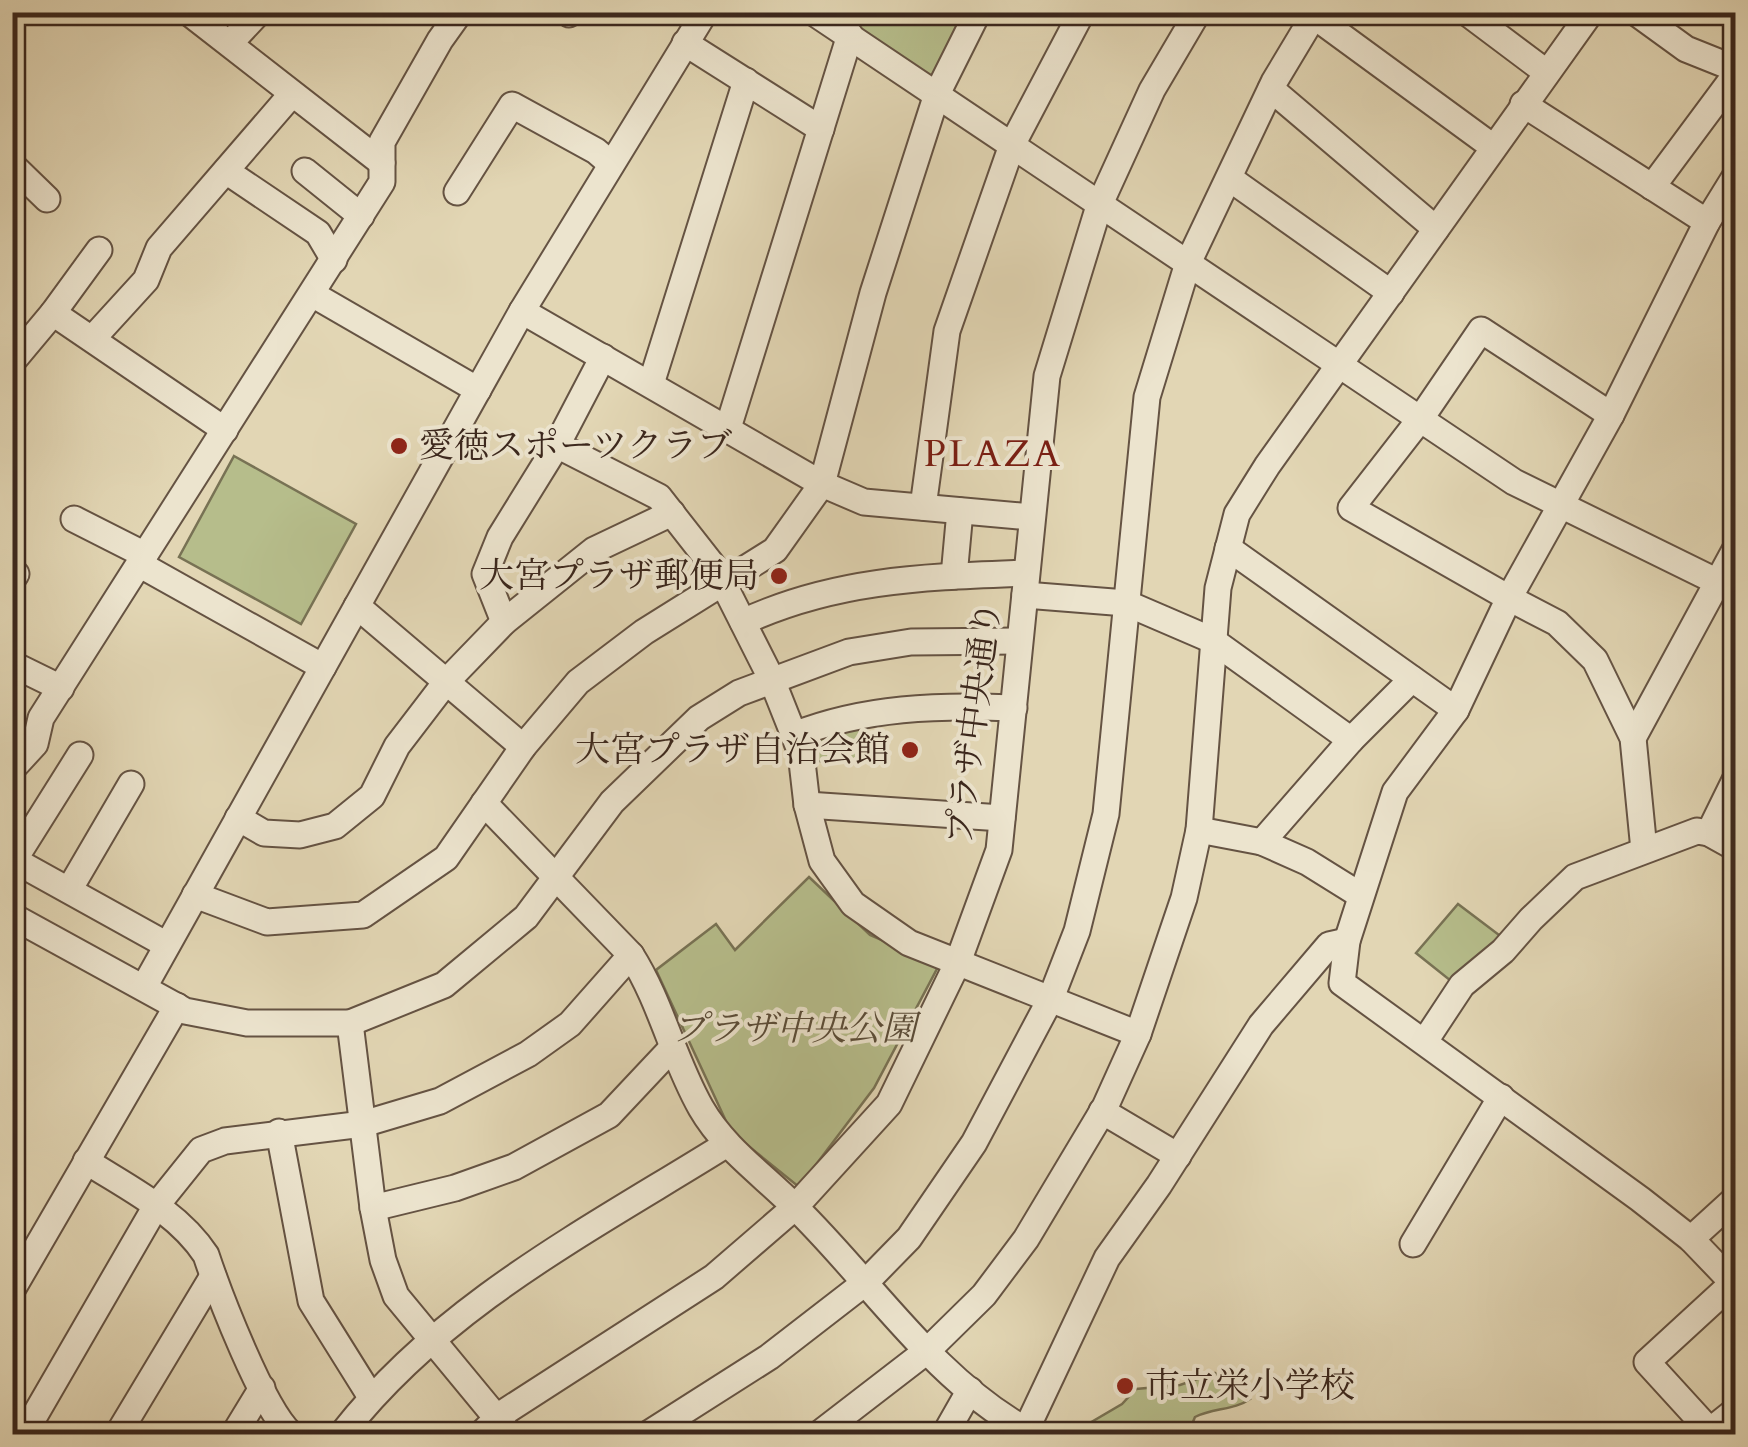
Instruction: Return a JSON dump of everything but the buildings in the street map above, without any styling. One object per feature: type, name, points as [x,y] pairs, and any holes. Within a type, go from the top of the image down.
[{"type":"street","points":[[230,42],[259,12]]},
{"type":"street","points":[[14,765],[36,744],[41,718],[382,182],[382,142],[460,12]]},
{"type":"street","points":[[144,987],[522,311],[554,239],[611,164],[705,12]]},
{"type":"street","points":[[813,12],[1514,482],[1727,587]]},
{"type":"street","points":[[195,895],[266,922],[364,916],[446,858],[523,747],[578,682],[644,632],[775,550],[822,484],[873,293],[937,94],[978,12]]},
{"type":"street","points":[[923,507],[947,331],[1012,145],[1082,12]]},
{"type":"street","name":"プラザ中央通り","points":[[496,1429],[714,1277],[795,1206],[889,1104],[958,962],[999,850],[1047,376],[1099,206],[1152,90],[1198,12]]},
{"type":"street","points":[[1466,12],[1546,72]]},
{"type":"street","points":[[819,1434],[928,1350],[984,1295],[1026,1239],[1102,1111],[1138,1034],[1184,898],[1198,830],[1218,588],[1238,514],[1267,466],[1591,12]]},
{"type":"street","points":[[193,14],[382,163]]},
{"type":"street","points":[[648,1434],[769,1357],[866,1282],[909,1238],[974,1143],[1051,998],[1077,930],[1106,814],[1147,398],[1188,264],[1271,89],[1315,14],[1493,146]]},
{"type":"street","points":[[1651,17],[1686,49],[1736,72],[1652,187]]},
{"type":"street","points":[[728,428],[850,36]]},
{"type":"street","points":[[685,44],[821,129]]},
{"type":"street","points":[[650,384],[746,81]]},
{"type":"street","points":[[1271,89],[1436,228]]},
{"type":"street","points":[[93,338],[146,280],[159,248],[291,95]]},
{"type":"street","points":[[1523,104],[1707,222]]},
{"type":"street","points":[[457,192],[512,105],[596,151],[611,164]]},
{"type":"street","points":[[12,165],[48,199]]},
{"type":"street","points":[[226,171],[318,233],[334,260]]},
{"type":"street","points":[[305,171],[361,216]]},
{"type":"street","points":[[1736,174],[1707,222],[1612,416],[1509,598],[1456,710],[1395,792],[1346,942],[1342,984],[1425,1041],[1690,1239],[1734,1284],[1647,1362],[1708,1433],[1736,1410]]},
{"type":"street","points":[[1229,178],[1391,293]]},
{"type":"street","points":[[12,362],[99,250]]},
{"type":"street","points":[[312,294],[478,390]]},
{"type":"street","points":[[522,311],[822,484],[864,502],[1031,518]]},
{"type":"street","points":[[53,312],[226,430]]},
{"type":"street","points":[[1612,416],[1481,330],[1421,418],[1351,508],[1557,622],[1595,660],[1633,738],[1644,850]]},
{"type":"street","points":[[504,622],[485,574],[500,538],[558,445],[603,357]]},
{"type":"street","points":[[558,445],[659,497],[718,571],[772,680],[801,753],[807,805],[822,862],[853,904],[910,943],[1138,1034]]},
{"type":"street","points":[[954,576],[960,511]]},
{"type":"street","points":[[238,818],[264,833],[300,835],[335,826],[372,796],[397,746],[446,682],[504,622],[594,550],[672,513]]},
{"type":"street","points":[[74,519],[323,667]]},
{"type":"street","points":[[1228,548],[1456,710]]},
{"type":"street","points":[[1633,738],[1727,587],[1736,548]]},
{"type":"street","points":[[743,622],[769,610],[856,584],[954,576],[1026,584],[1126,603],[1212,640],[1351,740]]},
{"type":"street","points":[[356,606],[523,747]]},
{"type":"street","points":[[12,916],[185,1011],[247,1022],[350,1023],[444,984],[526,916],[612,802],[699,718],[740,693],[849,652],[911,642],[1019,641]]},
{"type":"street","points":[[12,664],[60,688]]},
{"type":"street","points":[[1262,842],[1351,740],[1412,679]]},
{"type":"street","points":[[794,735],[822,724],[878,712],[942,705],[1014,708]]},
{"type":"street","points":[[80,754],[14,859],[168,944]]},
{"type":"street","points":[[1709,832],[1736,778]]},
{"type":"street","points":[[69,890],[132,784]]},
{"type":"street","points":[[484,802],[631,955],[701,1109],[727,1144],[795,1206],[928,1350],[991,1410],[1024,1432],[1107,1258],[1261,1026],[1329,946],[1346,942]]},
{"type":"street","points":[[807,805],[1002,818]]},
{"type":"street","points":[[1198,830],[1262,842],[1307,862],[1360,894]]},
{"type":"street","points":[[1425,1041],[1462,985],[1503,951],[1575,878],[1696,831],[1709,832],[1736,848]]},
{"type":"street","points":[[24,1434],[156,1206],[201,1150],[225,1141],[279,1132],[364,1124],[440,1101],[528,1054],[570,1024],[631,955]]},
{"type":"street","points":[[12,1290],[22,1248],[86,1161],[177,1006]]},
{"type":"street","points":[[350,1023],[383,1260],[396,1296],[496,1429]]},
{"type":"street","points":[[373,1208],[455,1188],[514,1167],[610,1115],[672,1048]]},
{"type":"street","points":[[1413,1244],[1501,1097]]},
{"type":"street","points":[[1102,1111],[1178,1156]]},
{"type":"street","points":[[279,1132],[311,1301],[371,1397]]},
{"type":"street","points":[[342,1434],[371,1397],[484,1296],[727,1144]]},
{"type":"street","points":[[86,1161],[156,1206],[192,1235],[206,1255],[262,1388],[283,1427],[291,1434]]},
{"type":"street","points":[[1690,1239],[1736,1198]]},
{"type":"street","points":[[118,1434],[213,1276]]},
{"type":"street","points":[[234,1434],[262,1388]]},
{"type":"street","points":[[945,1434],[970,1390]]},
{"type":"green space","points":[[824,13],[964,13],[933,76],[924,78]]},
{"type":"green space","points":[[234,456],[356,524],[301,624],[179,557]]},
{"type":"green space","points":[[867,725],[864,762],[811,761],[809,751],[814,739]]},
{"type":"green space","name":"プラザ中央公園","points":[[809,877],[870,935],[939,965],[874,1088],[799,1187],[731,1132],[656,970],[716,924],[735,950]]},
{"type":"green space","points":[[1458,904],[1503,938],[1451,981],[1416,953]]},
{"type":"green space","points":[[1215,1373],[1250,1399],[1195,1417],[1188,1434],[1071,1434],[1122,1404],[1136,1389],[1180,1385]]},
{"type":"place","name":"愛徳スポーツクラブ","points":[[399,446]]},
{"type":"place","name":"大宮プラザ郵便局","points":[[779,576]]},
{"type":"place","name":"大宮プラザ自治会館","points":[[910,750]]},
{"type":"place","name":"市立栄小学校","points":[[1125,1386]]},
{"type":"district","name":"PLAZA","points":[[993,454]]}]
